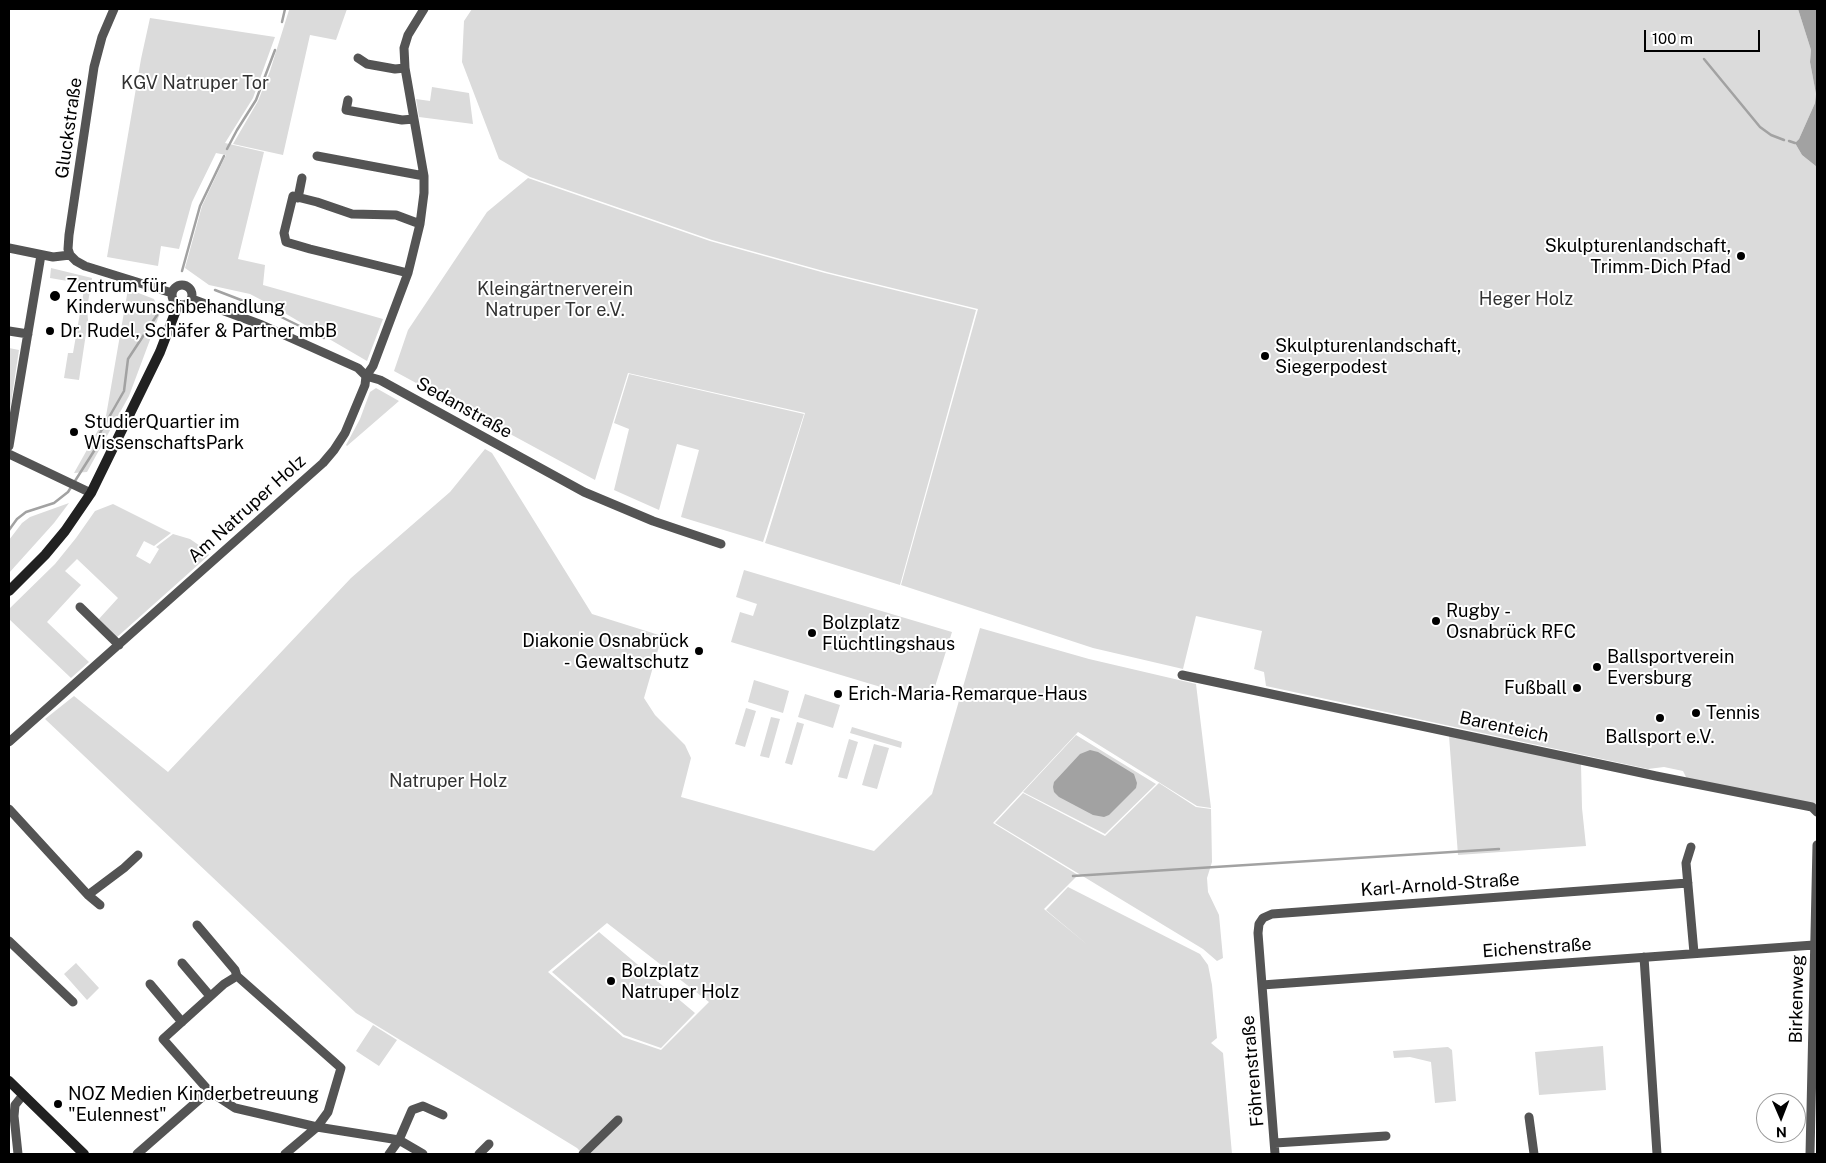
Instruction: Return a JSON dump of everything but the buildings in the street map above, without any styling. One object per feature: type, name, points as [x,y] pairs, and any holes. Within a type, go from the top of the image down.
[{"type":"street","name":"Gluckstraße","points":[[70,255],[68,249],[69,235],[94,67],[102,37],[114,9]]},
{"type":"street","name":"Am Natruper Holz","points":[[9,742],[322,463],[334,450],[345,433],[355,413],[365,385],[366,376],[373,366],[408,273],[420,224],[424,176],[405,68],[404,48],[408,35],[424,9]]},
{"type":"street","points":[[358,58],[367,64],[394,69],[405,68]]},
{"type":"street","points":[[348,100],[346,110],[402,120],[414,119]]},
{"type":"street","points":[[318,156],[424,176]]},
{"type":"street","points":[[298,198],[302,178]]},
{"type":"street","points":[[408,273],[286,242],[284,233],[293,196],[352,214],[396,215],[420,224]]},
{"type":"street","points":[[9,248],[53,258],[70,255]]},
{"type":"street","points":[[9,446],[41,255]]},
{"type":"street","name":"Sedanstraße","points":[[70,255],[76,262],[85,266],[172,293],[177,286],[186,285],[192,291],[192,300],[262,325],[358,368],[366,376],[380,380],[584,492],[653,521],[721,544]]},
{"type":"street","points":[[172,293],[174,302],[178,304],[187,304],[192,300]]},
{"type":"street","points":[[9,591],[50,549],[91,493],[160,352],[178,304]]},
{"type":"street","points":[[9,331],[28,334]]},
{"type":"street","points":[[9,454],[91,493]]},
{"type":"street","points":[[80,607],[119,645]]},
{"type":"street","name":"Barenteich","points":[[1182,674],[1656,776],[1812,807],[1817,812]]},
{"type":"street","points":[[9,809],[88,895],[100,905]]},
{"type":"street","name":"Birkenweg","points":[[1810,1154],[1817,845]]},
{"type":"street","points":[[1691,847],[1686,864],[1694,953]]},
{"type":"street","points":[[88,895],[138,855]]},
{"type":"street","name":"Karl-Arnold-Straße","points":[[1262,985],[1259,924],[1264,918],[1272,914],[1688,884]]},
{"type":"street","points":[[196,925],[235,970],[237,976],[341,1068],[328,1112],[317,1127],[285,1154]]},
{"type":"street","points":[[9,941],[72,1002]]},
{"type":"street","name":"Eichenstraße","points":[[1262,985],[1814,945]]},
{"type":"street","points":[[1644,957],[1657,1154]]},
{"type":"street","points":[[182,963],[210,996]]},
{"type":"street","points":[[237,976],[224,984],[163,1039],[209,1091],[235,1108],[317,1127],[399,1140],[423,1154]]},
{"type":"street","points":[[150,984],[182,1022]]},
{"type":"street","name":"Föhrenstraße","points":[[1262,985],[1275,1154]]},
{"type":"street","points":[[9,1081],[84,1154]]},
{"type":"street","points":[[136,1154],[209,1091]]},
{"type":"street","points":[[18,1154],[14,1116],[15,1104],[23,1095]]},
{"type":"street","points":[[389,1154],[399,1140],[412,1110],[423,1106],[443,1114]]},
{"type":"street","points":[[1529,1117],[1534,1154]]},
{"type":"street","points":[[583,1154],[618,1120]]},
{"type":"street","points":[[1275,1143],[1386,1136]]},
{"type":"street","points":[[479,1154],[489,1144]]},
{"type":"green space","points":[[347,9],[336,40],[310,35],[283,155],[233,144],[258,101],[270,71],[289,10]]},
{"type":"green space","name":"Heger Holz","points":[[472,9],[1798,9],[1811,50],[1810,62],[1816,94],[1815,103],[1799,139],[1795,143],[1802,155],[1817,167],[1817,806],[1687,779],[1683,771],[1664,767],[1648,769],[1266,686],[1264,672],[1254,669],[1262,631],[1196,616],[1183,669],[1093,648],[901,585],[978,309],[827,272],[712,240],[530,177],[499,159],[462,62],[464,21]]},
{"type":"green space","name":"KGV Natruper Tor","points":[[150,18],[275,37],[253,98],[225,143],[264,152],[238,259],[265,265],[263,285],[383,319],[367,361],[250,294],[209,285],[185,268],[202,206],[226,155],[216,153],[192,202],[179,249],[161,246],[158,266],[107,257],[141,59]]},
{"type":"green space","points":[[432,87],[469,93],[473,124],[419,117],[416,99],[430,101]]},
{"type":"green space","name":"Kleingärtnerverein Natruper Tor e.V.","points":[[528,178],[710,241],[825,273],[976,310],[900,585],[765,543],[805,413],[628,373],[595,480],[394,371],[408,330],[487,212]]},
{"type":"green space","points":[[51,268],[92,278],[79,380],[64,378],[68,353],[73,353],[85,284],[50,278]]},
{"type":"green space","points":[[128,289],[154,299],[160,313],[129,396],[87,472],[74,473],[106,416]]},
{"type":"green space","points":[[9,348],[19,350],[9,416]]},
{"type":"green space","points":[[629,374],[804,414],[763,542],[681,517],[699,450],[677,444],[659,510],[614,490],[629,429],[614,423]]},
{"type":"green space","points":[[376,388],[399,401],[347,446],[370,392]]},
{"type":"green space","name":"Natruper Holz","points":[[485,449],[492,453],[592,614],[662,636],[644,698],[655,715],[685,745],[691,758],[681,797],[874,851],[932,794],[980,628],[1089,659],[1196,684],[1211,808],[1197,806],[1078,732],[993,823],[1078,875],[1044,909],[1089,946],[1046,910],[1068,887],[1200,954],[1208,965],[1212,985],[1217,1038],[1211,1043],[1223,1053],[1232,1154],[583,1154],[577,1148],[356,1013],[45,719],[74,696],[168,772],[351,578],[450,492]],"holes":[[[607,923],[709,1002],[661,1050],[623,1037],[548,972]]]},
{"type":"green space","points":[[69,503],[54,523],[9,573],[9,540],[22,523],[30,517]]},
{"type":"green space","points":[[113,504],[171,533],[154,546],[144,541],[136,556],[150,564],[159,549],[156,547],[173,534],[190,539],[209,555],[116,638],[98,620],[118,598],[77,559],[65,571],[81,585],[47,622],[89,662],[71,678],[9,619],[9,609],[55,564],[95,511]]},
{"type":"green space","points":[[744,570],[952,632],[933,693],[926,692],[924,700],[731,642],[740,612],[753,616],[757,604],[736,597]]},
{"type":"green space","points":[[754,680],[789,691],[783,713],[748,702]]},
{"type":"green space","points":[[805,694],[840,705],[833,728],[798,717]]},
{"type":"green space","points":[[746,708],[756,711],[745,747],[735,744]]},
{"type":"green space","points":[[771,717],[780,719],[769,758],[760,756]]},
{"type":"green space","points":[[797,722],[804,724],[792,765],[785,763]]},
{"type":"green space","points":[[852,727],[902,742],[901,748],[850,733]]},
{"type":"green space","points":[[1076,735],[1156,784],[1105,834],[1023,792]]},
{"type":"green space","points":[[1449,736],[1581,764],[1582,808],[1586,846],[1458,855]]},
{"type":"green space","points":[[849,739],[858,742],[847,779],[838,777]]},
{"type":"green space","points":[[874,744],[889,748],[877,789],[862,785]]},
{"type":"green space","points":[[1159,783],[1196,807],[1211,809],[1212,862],[1207,878],[1208,892],[1219,915],[1223,958],[1217,961],[1203,949],[995,823],[1023,793],[1105,836]]},
{"type":"green space","points":[[599,932],[695,1013],[661,1048],[624,1035],[552,972]]},
{"type":"green space","points":[[76,963],[99,988],[87,1000],[64,974]]},
{"type":"green space","points":[[373,1025],[397,1040],[379,1066],[356,1051]]},
{"type":"green space","points":[[1603,1046],[1606,1090],[1539,1095],[1535,1052]]},
{"type":"green space","points":[[1448,1047],[1452,1050],[1456,1101],[1435,1103],[1431,1062],[1410,1057],[1394,1058],[1393,1051]]},
{"type":"shaded area","points":[[1798,9],[1817,9],[1817,167],[1802,155],[1795,143],[1799,139],[1815,103],[1816,94],[1810,62],[1811,50]]},
{"type":"shaded area","points":[[1090,750],[1098,752],[1134,774],[1137,783],[1136,788],[1109,815],[1104,817],[1093,815],[1059,797],[1054,792],[1054,782],[1080,754]]},
{"type":"waterway","points":[[282,22],[285,9]]},
{"type":"waterway","points":[[227,149],[256,100],[275,50]]},
{"type":"waterway","points":[[1704,59],[1760,127],[1771,135],[1784,140]]},
{"type":"waterway","points":[[1789,141],[1795,143]]},
{"type":"waterway","points":[[182,271],[200,206],[224,156]]},
{"type":"waterway","points":[[215,290],[267,310],[324,338]]},
{"type":"waterway","points":[[9,530],[17,519],[26,512],[54,503],[68,492],[94,451],[100,433],[124,391],[128,359],[159,312]]},
{"type":"waterway","points":[[1073,876],[1499,849]]},
{"type":"place","name":"Skulpturenlandschaft, Trimm-Dich Pfad","points":[[1741,256]]},
{"type":"place","name":"Zentrum für Kinderwunschbehandlung","points":[[55,296]]},
{"type":"place","name":"Dr. Rudel, Schäfer & Partner mbB","points":[[50,331]]},
{"type":"place","name":"Skulpturenlandschaft, Siegerpodest","points":[[1265,356]]},
{"type":"place","name":"StudierQuartier im WissenschaftsPark","points":[[74,432]]},
{"type":"place","name":"Rugby - Osnabrück RFC","points":[[1436,621]]},
{"type":"place","name":"Bolzplatz Flüchtlingshaus","points":[[812,633]]},
{"type":"place","name":"Diakonie Osnabrück - Gewaltschutz","points":[[699,651]]},
{"type":"place","name":"Ballsportverein Eversburg","points":[[1597,667]]},
{"type":"place","name":"Fußball","points":[[1577,688]]},
{"type":"place","name":"Erich-Maria-Remarque-Haus","points":[[838,694]]},
{"type":"place","name":"Tennis","points":[[1696,713]]},
{"type":"place","name":"Ballsport e.V.","points":[[1660,718]]},
{"type":"place","name":"Bolzplatz Natruper Holz","points":[[611,981]]},
{"type":"place","name":"NOZ Medien Kinderbetreuung \"Eulennest\"","points":[[58,1104]]}]
